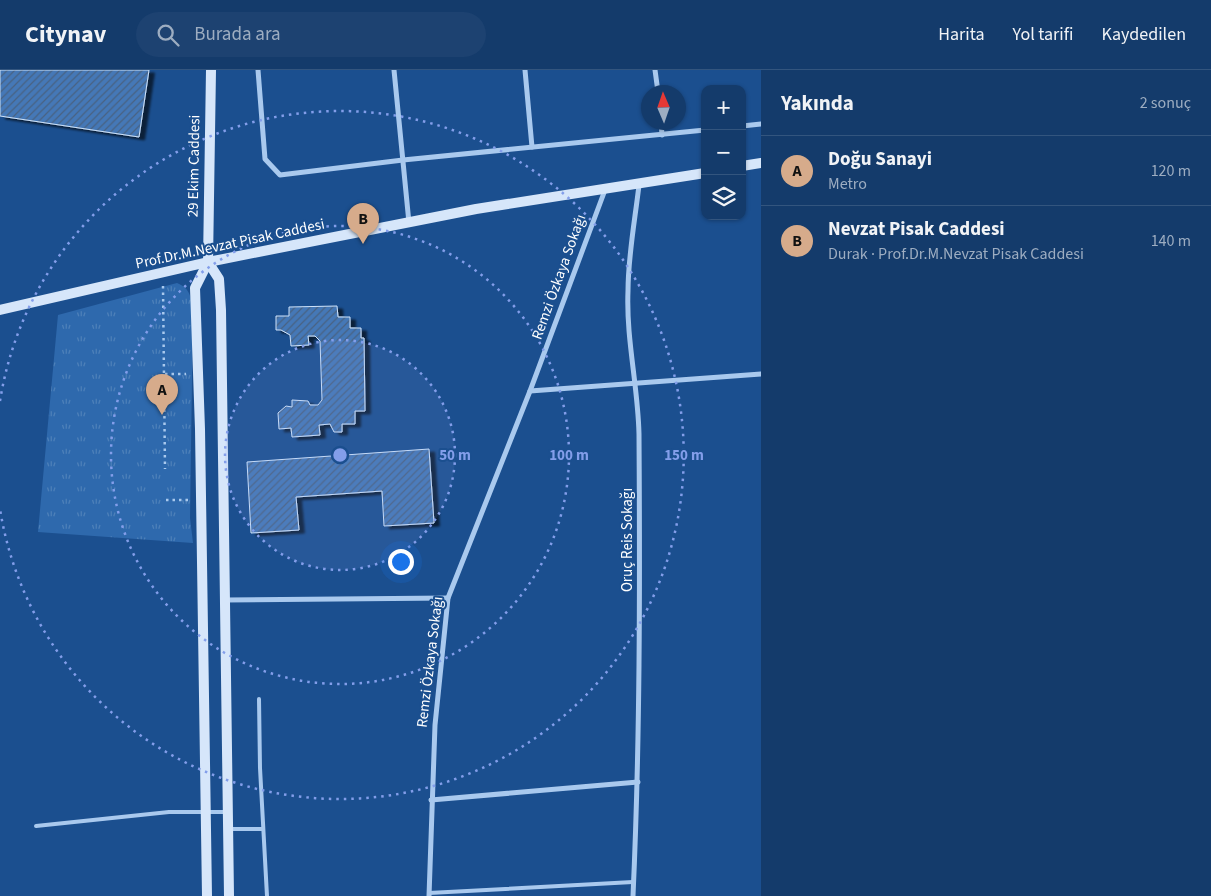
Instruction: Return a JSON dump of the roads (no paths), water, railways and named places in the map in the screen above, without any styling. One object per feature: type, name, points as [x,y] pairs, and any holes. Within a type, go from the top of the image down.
[{"type":"main road","name":"29 Ekim Caddesi","points":[[208,262],[211,70]]},
{"type":"main road","points":[[746,165],[761,163]]},
{"type":"main road","name":"Prof.Dr.M.Nevzat Pisak Caddesi","points":[[0,310],[163,274],[208,262],[476,209],[639,185],[701,174]]},
{"type":"main road","points":[[207,896],[201,500],[195,288],[208,262]]},
{"type":"main road","points":[[208,262],[219,279],[220,302],[229,896]]},
{"type":"street","points":[[258,70],[265,159],[280,175],[403,160],[701,130]]},
{"type":"street","points":[[394,70],[409,223]]},
{"type":"street","points":[[524,70],[532,147]]},
{"type":"street","points":[[656,70],[657,85]]},
{"type":"street","points":[[746,126],[761,124]]},
{"type":"street","points":[[662,130],[662,134]]},
{"type":"street","name":"Oruç Reis Sokağı","points":[[632,896],[638,782],[638,426],[630,356],[628,290],[639,185]]},
{"type":"street","name":"Remzi Özkaya Sokağı","points":[[429,894],[435,725],[448,598],[530,391],[605,190]]},
{"type":"street","points":[[530,391],[634,385],[761,374]]},
{"type":"street","points":[[224,600],[448,598]]},
{"type":"street","points":[[431,800],[638,782]]},
{"type":"lane","points":[[259,699],[267,896]]},
{"type":"lane","points":[[36,826],[168,812],[228,812]]},
{"type":"lane","points":[[228,829],[263,829]]},
{"type":"lane","points":[[429,894],[633,882]]},
{"type":"place","name":"Nevzat Pisak Caddesi","points":[[363,244]]},
{"type":"place","name":"Doğu Sanayi","points":[[162,415]]}]
